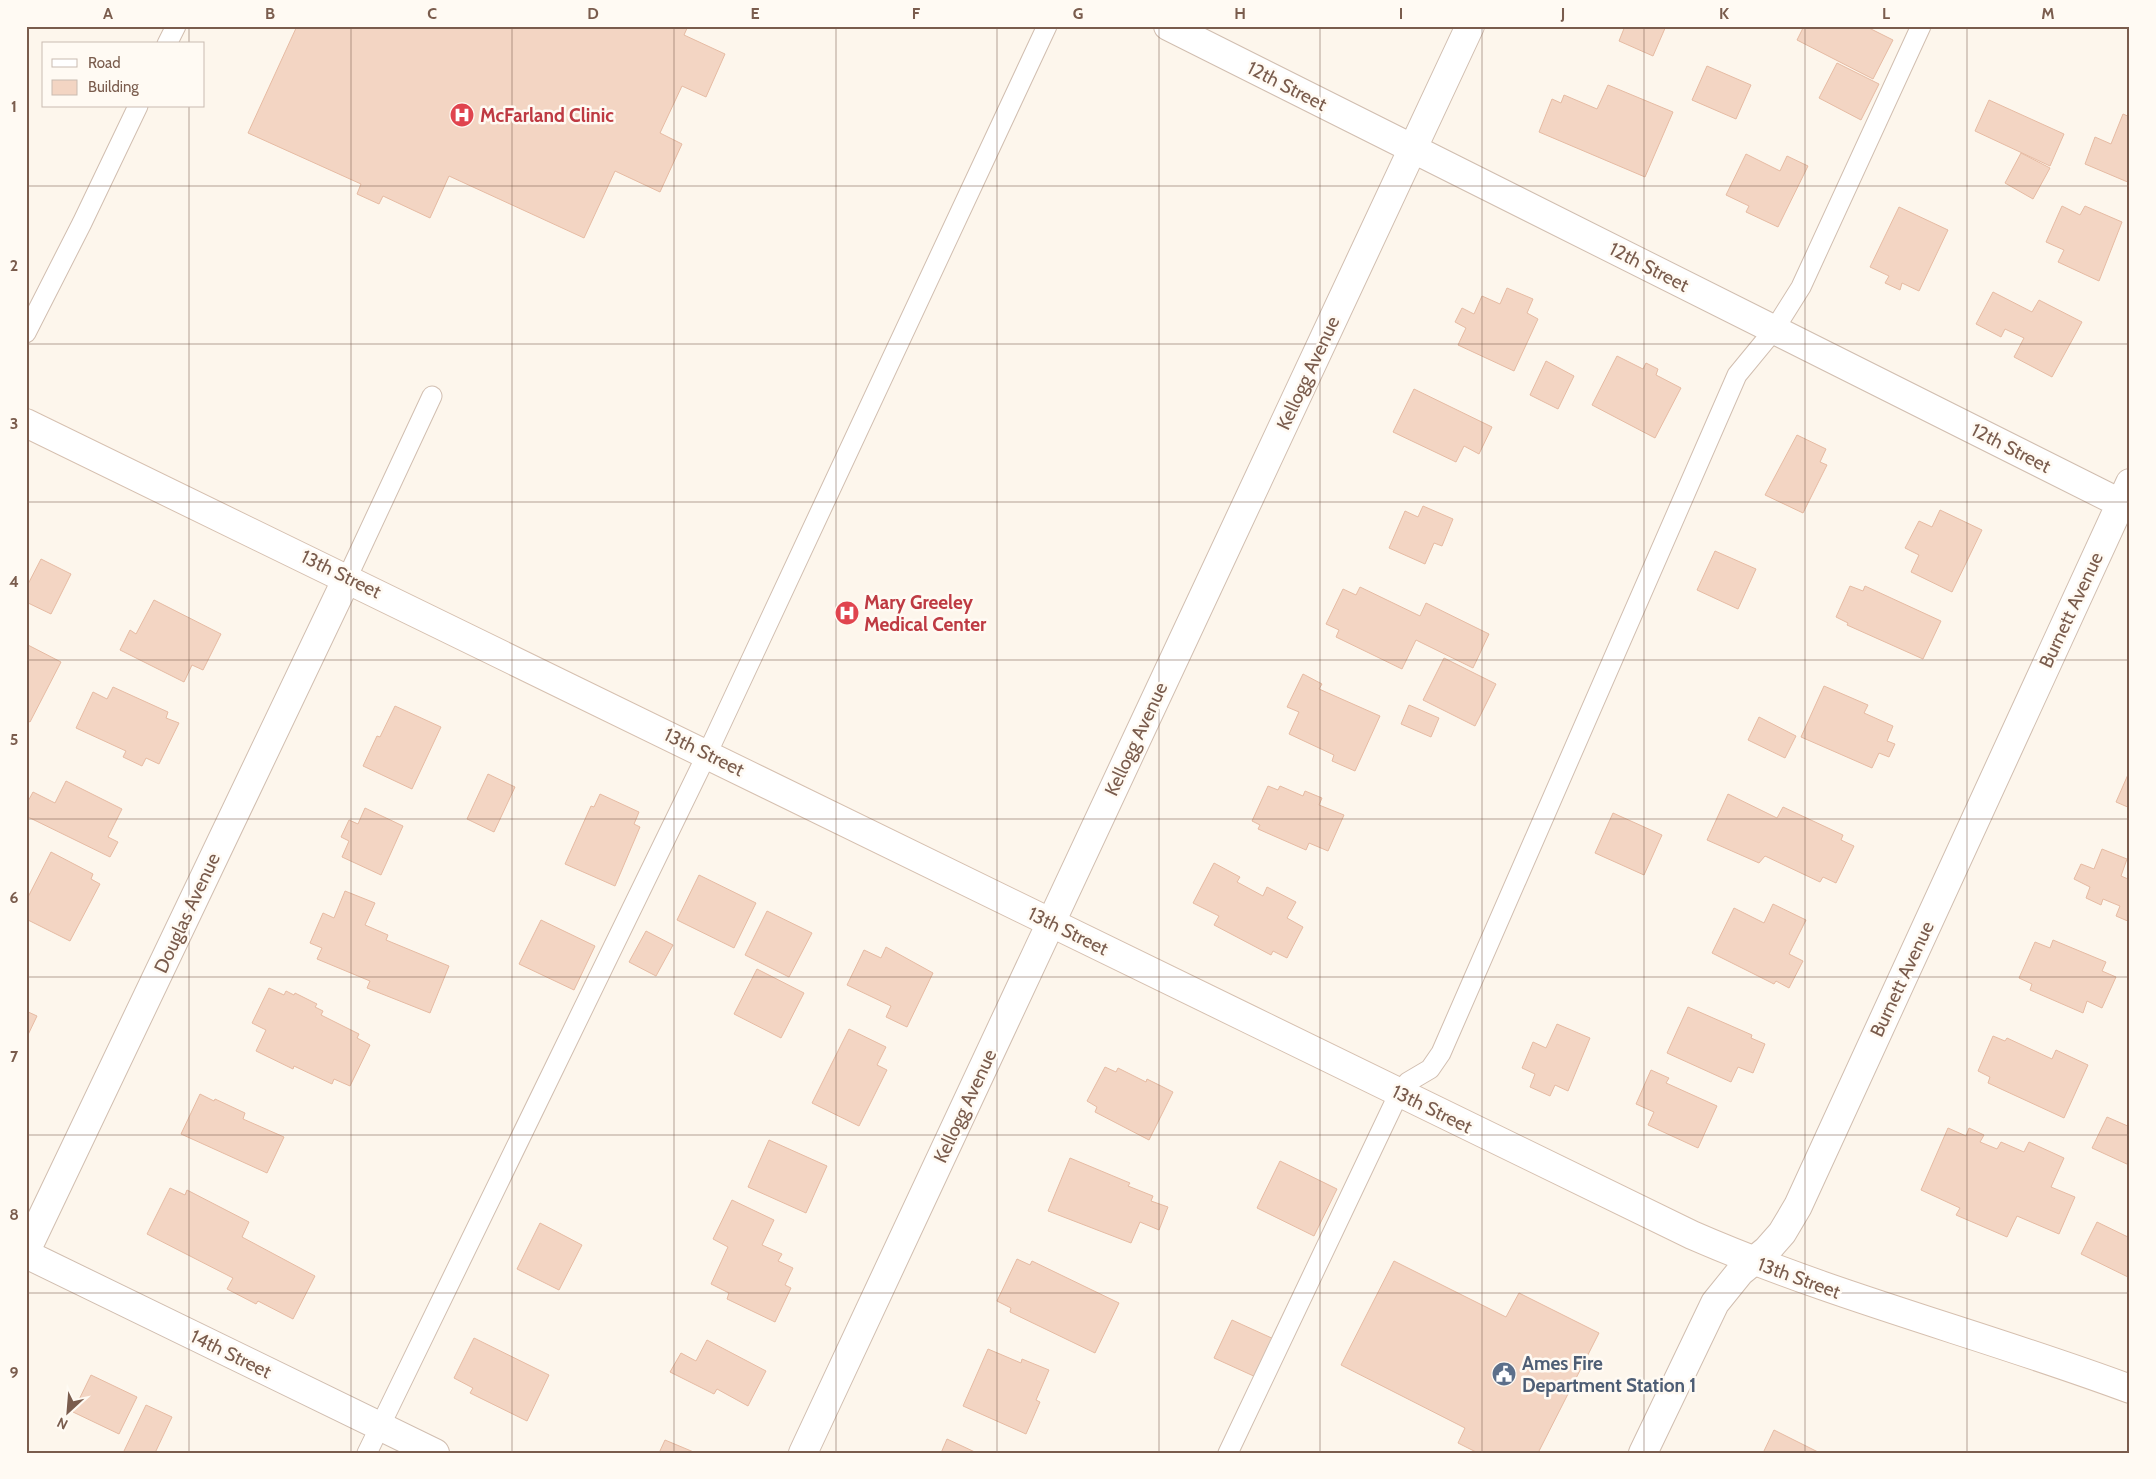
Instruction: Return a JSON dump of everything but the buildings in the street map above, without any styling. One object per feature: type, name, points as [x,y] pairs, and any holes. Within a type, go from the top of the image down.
[{"type":"street","name":"12th Street","points":[[1168,26],[1774,330],[2127,498]]},
{"type":"street","name":"Kellogg Avenue","points":[[803,1453],[1470,26]]},
{"type":"street","name":"13th Street","points":[[26,423],[348,576],[1050,923],[1692,1235],[1752,1261],[2130,1389]]},
{"type":"street","name":"Burnett Avenue","points":[[1643,1453],[1716,1303],[1731,1282],[1782,1233],[1798,1206],[2127,498]]},
{"type":"street","name":"Douglas Avenue","points":[[26,1250],[348,576]]},
{"type":"street","name":"14th Street","points":[[26,1254],[435,1453]]},
{"type":"lane","points":[[169,42],[176,26]]},
{"type":"lane","points":[[367,1453],[707,754],[1047,26]]},
{"type":"lane","points":[[1228,1453],[1399,1093],[1408,1082],[1430,1069],[1441,1053],[1737,375],[1774,330],[1801,287],[1921,26]]},
{"type":"lane","points":[[26,333],[82,223],[137,108]]},
{"type":"lane","points":[[348,576],[432,396]]},
{"type":"place","name":"McFarland Clinic","points":[[462,115]]},
{"type":"place","name":"Mary Greeley Medical Center","points":[[847,613]]},
{"type":"place","name":"Ames Fire Department Station 1","points":[[1504,1374]]}]
